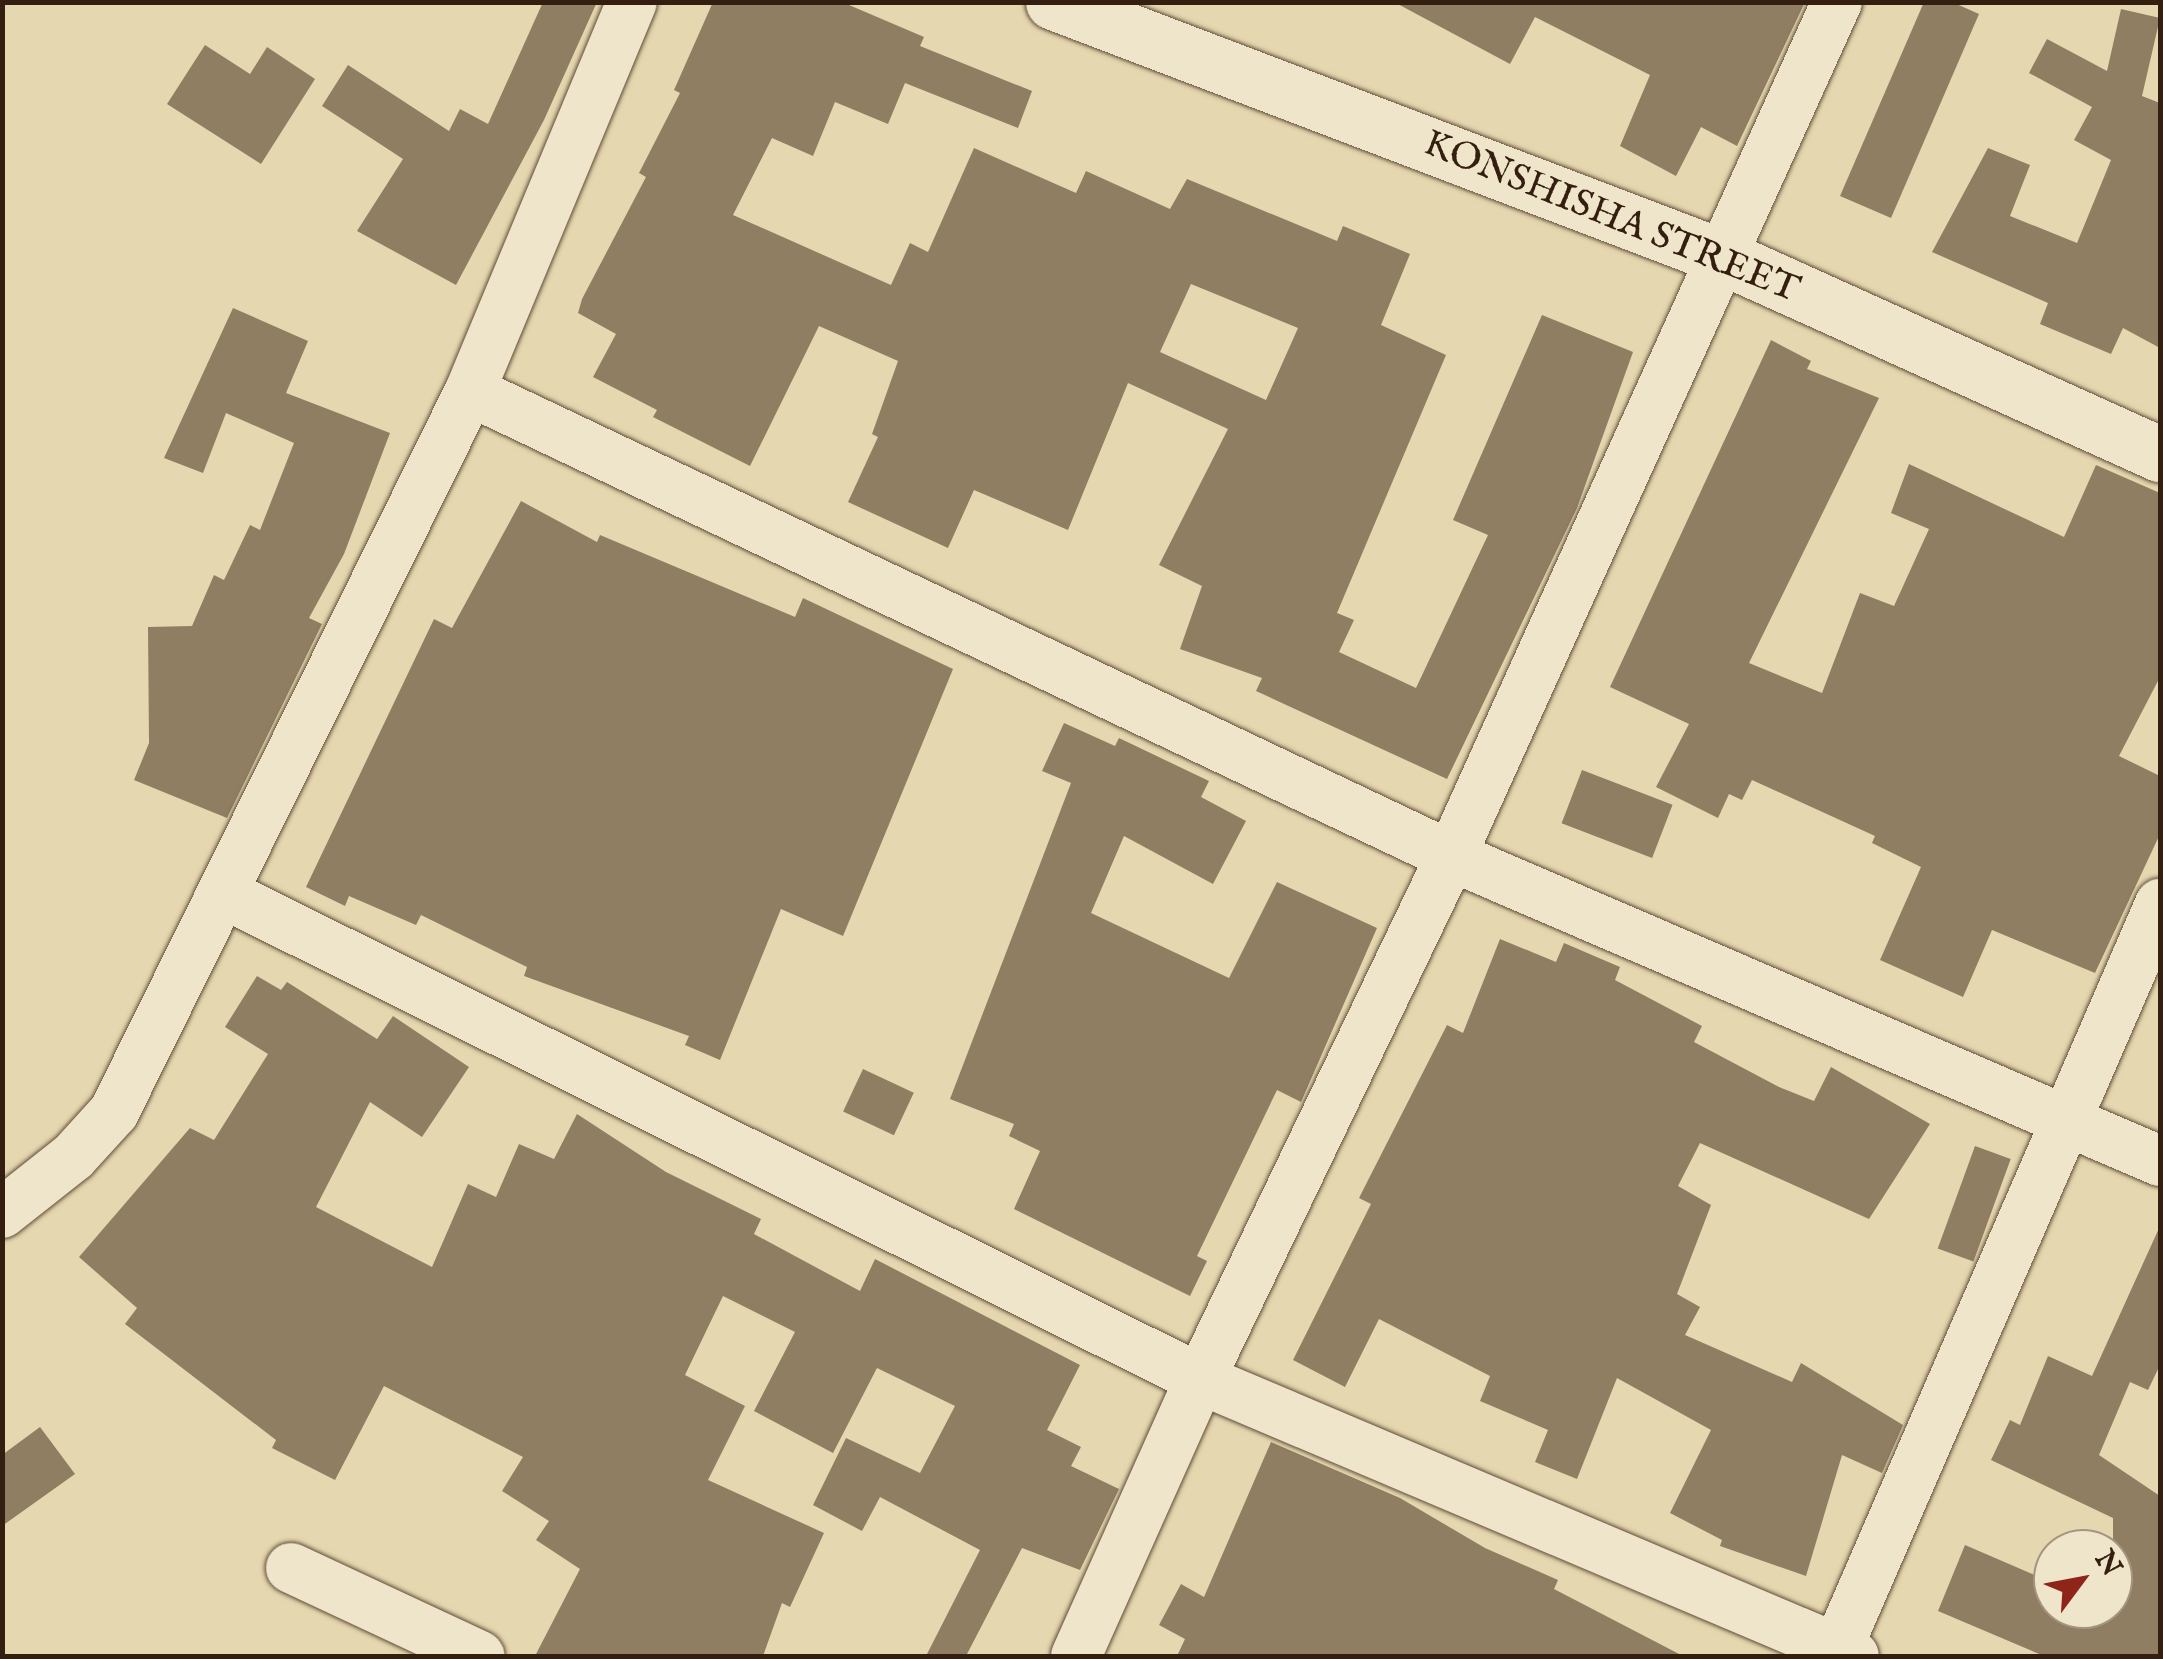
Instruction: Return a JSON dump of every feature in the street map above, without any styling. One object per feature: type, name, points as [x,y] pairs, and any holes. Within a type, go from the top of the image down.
[{"type":"street","points":[[2,1213],[73,1157],[114,1112],[226,894],[470,391],[632,2]]},
{"type":"street","name":"KONSHISHA STREET","points":[[1053,2],[1723,258],[2160,454]]},
{"type":"street","points":[[1076,1656],[1200,1378],[1451,856],[1837,2]]},
{"type":"street","points":[[470,391],[1451,856],[2160,1160]]},
{"type":"street","points":[[226,894],[1200,1378],[1842,1654],[2065,1117],[2160,904]]},
{"type":"street","points":[[290,1568],[480,1656]]},
{"type":"building","points":[[543,2],[597,2],[544,120],[456,285],[357,231],[403,159],[322,106],[348,65],[449,131],[460,109],[488,124]]},
{"type":"building","points":[[713,2],[842,2],[924,37],[920,46],[1032,91],[1018,128],[905,83],[888,124],[835,102],[813,156],[772,138],[733,215],[891,285],[910,243],[928,252],[974,148],[1076,193],[1086,171],[1170,209],[1187,179],[1337,241],[1343,226],[1410,254],[1381,325],[1446,355],[1337,613],[1354,620],[1339,652],[1416,688],[1488,535],[1453,520],[1542,315],[1633,352],[1577,508],[1447,779],[1256,691],[1262,678],[1180,649],[1202,586],[1159,565],[1228,429],[1128,383],[1068,530],[974,490],[948,548],[848,502],[878,437],[872,434],[898,361],[819,326],[750,466],[653,417],[657,410],[593,377],[616,334],[578,313],[646,177],[639,173],[680,93],[674,90]],"holes":[[[1191,284],[1298,328],[1266,400],[1160,352]]]},
{"type":"building","points":[[1394,2],[1805,2],[1737,146],[1701,127],[1676,176],[1620,146],[1650,75],[1535,17],[1510,64]]},
{"type":"building","points":[[1924,2],[1952,2],[1979,14],[1891,218],[1840,196]]},
{"type":"building","points":[[2121,9],[2160,18],[2142,96],[2160,103],[2160,348],[2123,328],[2111,354],[2040,324],[2048,303],[1932,252],[1988,148],[2030,165],[2010,216],[2077,243],[2111,160],[2074,140],[2092,107],[2029,73],[2047,39],[2107,71]]},
{"type":"building","points":[[205,45],[250,74],[267,47],[315,79],[261,164],[167,104]]},
{"type":"building","points":[[233,308],[308,341],[286,393],[390,433],[344,554],[309,618],[322,624],[227,818],[134,780],[149,743],[148,627],[192,626],[214,575],[224,580],[250,525],[260,530],[294,443],[226,413],[203,473],[164,458]]},
{"type":"building","points":[[1771,340],[1811,361],[1807,369],[1879,398],[1749,663],[1822,693],[1860,593],[1894,606],[1929,529],[1891,513],[1909,464],[2064,537],[2096,465],[2160,493],[2160,677],[2119,756],[2160,776],[2160,834],[2095,973],[1992,930],[1963,997],[1880,960],[1921,867],[1872,843],[1875,836],[1752,780],[1742,800],[1729,794],[1718,818],[1656,787],[1689,724],[1610,687]]},
{"type":"building","points":[[521,501],[597,542],[600,535],[795,617],[803,598],[953,669],[843,936],[781,909],[720,1060],[685,1045],[689,1036],[524,976],[527,967],[421,915],[416,925],[349,896],[345,906],[306,887],[434,619],[452,628]]},
{"type":"building","points":[[1064,723],[1115,746],[1119,738],[1209,781],[1201,797],[1246,821],[1213,884],[1124,836],[1091,913],[1229,978],[1277,882],[1377,928],[1301,1102],[1277,1090],[1197,1256],[1207,1261],[1190,1296],[1014,1209],[1040,1151],[1009,1136],[1014,1124],[950,1099],[1071,783],[1042,771]]},
{"type":"building","points":[[1582,770],[1673,805],[1652,858],[1562,823]]},
{"type":"building","points":[[1500,939],[1556,962],[1564,943],[1620,967],[1615,980],[1702,1026],[1694,1042],[1779,1087],[1814,1101],[1831,1067],[1930,1124],[1869,1219],[1700,1143],[1678,1186],[1711,1205],[1677,1294],[1700,1307],[1685,1335],[1792,1382],[1801,1363],[1903,1425],[1882,1473],[1842,1455],[1806,1576],[1720,1546],[1722,1540],[1670,1513],[1711,1430],[1617,1378],[1577,1479],[1535,1462],[1548,1430],[1480,1401],[1490,1376],[1379,1319],[1345,1387],[1293,1360],[1371,1204],[1359,1198],[1447,1025],[1463,1033]]},
{"type":"building","points":[[257,976],[281,990],[287,982],[377,1039],[393,1016],[469,1067],[422,1137],[370,1102],[316,1207],[432,1267],[468,1184],[496,1197],[519,1144],[554,1159],[577,1114],[666,1172],[761,1219],[754,1234],[860,1291],[875,1259],[1080,1365],[1047,1430],[1081,1447],[1071,1466],[1119,1489],[1080,1570],[1022,1548],[966,1656],[926,1656],[980,1550],[880,1497],[862,1531],[813,1505],[846,1438],[920,1473],[955,1406],[877,1368],[833,1453],[754,1411],[795,1332],[723,1296],[685,1375],[745,1406],[708,1480],[824,1533],[790,1607],[782,1603],[763,1656],[535,1656],[580,1569],[536,1540],[549,1521],[502,1491],[523,1457],[384,1386],[335,1480],[272,1448],[276,1440],[125,1324],[137,1308],[79,1257],[190,1128],[214,1140],[268,1054],[225,1027]]},
{"type":"building","points":[[863,1069],[914,1093],[894,1135],[843,1112]]},
{"type":"building","points":[[1975,1146],[2011,1159],[1973,1261],[1938,1248]]},
{"type":"building","points":[[2160,1226],[2160,1365],[2148,1390],[2130,1382],[2099,1455],[2160,1496],[2160,1656],[2044,1656],[1938,1611],[1965,1545],[2033,1574],[2033,1629],[2133,1629],[2133,1529],[2113,1529],[2113,1518],[1991,1460],[2010,1420],[2020,1425],[2048,1356],[2092,1376]]},
{"type":"building","points":[[40,1427],[75,1474],[2,1526],[2,1455]]},
{"type":"building","points":[[1271,1442],[1400,1498],[1485,1548],[1558,1580],[1554,1589],[1683,1656],[1177,1656],[1185,1639],[1159,1625],[1181,1584],[1204,1597]]}]
